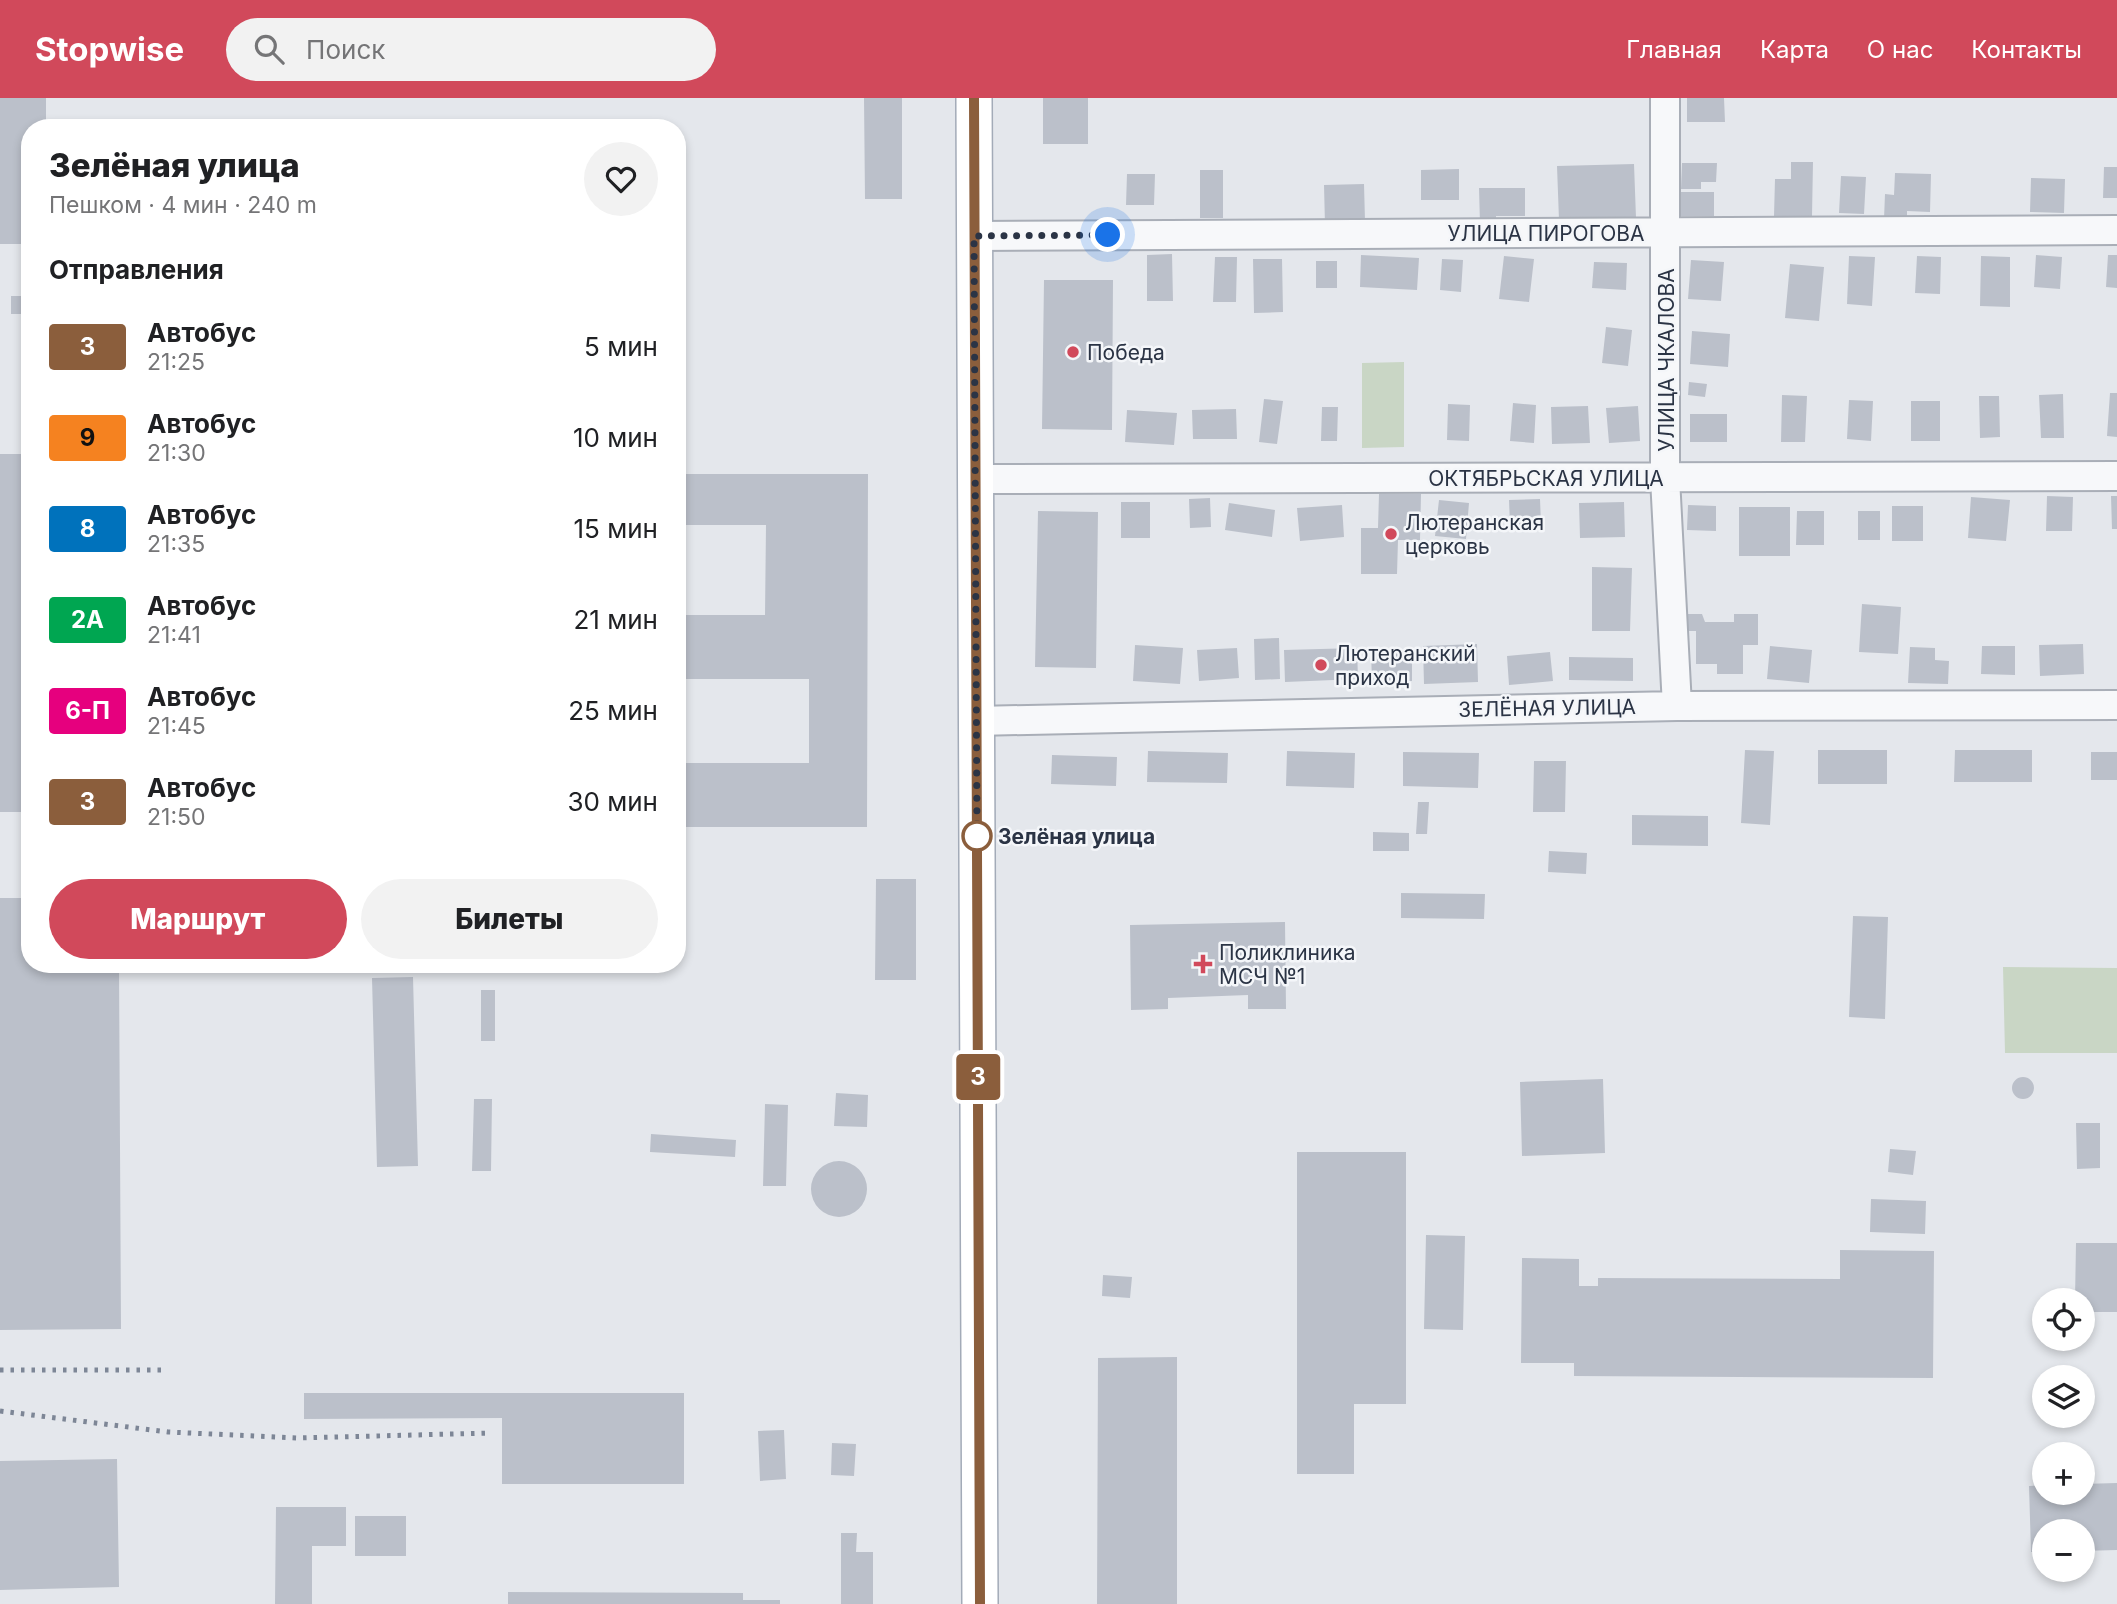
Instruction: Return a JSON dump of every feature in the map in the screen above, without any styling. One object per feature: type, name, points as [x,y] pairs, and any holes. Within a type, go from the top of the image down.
[{"type":"main road","points":[[974,98],[980,1604]]},
{"type":"street","name":"УЛИЦА ЧКАЛОВА","points":[[1665,98],[1665,478],[1677,706]]},
{"type":"street","name":"УЛИЦА ПИРОГОВА","points":[[974,236],[2117,230]]},
{"type":"street","name":"ОКТЯБРЬСКАЯ УЛИЦА","points":[[975,479],[2117,476]]},
{"type":"street","name":"ЗЕЛЁНАЯ УЛИЦА","points":[[976,721],[1677,706],[2117,705]]},
{"type":"green space","points":[[1404,362],[1404,447],[1362,448],[1362,363]]},
{"type":"green space","points":[[2003,967],[2117,968],[2117,1053],[2005,1053]]},
{"type":"building","points":[[0,98],[46,98],[46,119],[21,119],[21,244],[0,244]]},
{"type":"building","points":[[864,98],[902,98],[902,199],[865,199]]},
{"type":"building","points":[[1043,98],[1088,98],[1088,144],[1043,144]]},
{"type":"building","points":[[1687,98],[1724,98],[1725,122],[1687,122]]},
{"type":"building","points":[[1791,162],[1813,162],[1812,216],[1774,216],[1775,179],[1791,179]]},
{"type":"building","points":[[1682,163],[1717,163],[1716,182],[1701,182],[1701,189],[1681,189]]},
{"type":"building","points":[[1634,164],[1636,218],[1559,220],[1557,166]]},
{"type":"building","points":[[2104,167],[2117,167],[2117,198],[2103,198]]},
{"type":"building","points":[[1459,169],[1459,200],[1421,200],[1421,170]]},
{"type":"building","points":[[1200,170],[1223,170],[1223,218],[1200,218]]},
{"type":"building","points":[[1895,173],[1931,174],[1930,212],[1907,211],[1907,220],[1884,219],[1885,194],[1894,195]]},
{"type":"building","points":[[1127,174],[1155,174],[1154,205],[1126,205]]},
{"type":"building","points":[[1841,176],[1866,177],[1864,214],[1839,213]]},
{"type":"building","points":[[2031,178],[2065,179],[2064,213],[2030,212]]},
{"type":"building","points":[[1364,184],[1365,221],[1325,225],[1324,185]]},
{"type":"building","points":[[1479,188],[1525,188],[1525,216],[1496,216],[1496,224],[1480,224]]},
{"type":"building","points":[[1680,192],[1714,192],[1714,216],[1680,216]]},
{"type":"building","points":[[1172,254],[1173,301],[1147,301],[1147,255]]},
{"type":"building","points":[[1361,255],[1419,258],[1417,290],[1360,287]]},
{"type":"building","points":[[2036,255],[2062,257],[2060,289],[2034,287]]},
{"type":"building","points":[[2108,255],[2117,255],[2117,288],[2106,287]]},
{"type":"building","points":[[1504,256],[1534,259],[1529,302],[1499,299]]},
{"type":"building","points":[[1849,256],[1875,257],[1872,306],[1847,304]]},
{"type":"building","points":[[1917,256],[1941,257],[1940,294],[1915,293]]},
{"type":"building","points":[[1981,256],[2010,257],[2010,307],[1980,306]]},
{"type":"building","points":[[1215,257],[1237,257],[1236,302],[1213,302]]},
{"type":"building","points":[[1253,259],[1282,259],[1283,312],[1254,313]]},
{"type":"building","points":[[1442,259],[1463,260],[1461,292],[1440,290]]},
{"type":"building","points":[[1691,260],[1724,262],[1721,301],[1688,299]]},
{"type":"building","points":[[1316,261],[1337,261],[1337,288],[1316,288]]},
{"type":"building","points":[[1594,262],[1627,263],[1626,290],[1592,288]]},
{"type":"building","points":[[1790,264],[1824,267],[1819,321],[1785,318]]},
{"type":"building","points":[[1044,280],[1113,280],[1112,430],[1042,429]]},
{"type":"building","points":[[11,296],[21,296],[21,314],[11,314]]},
{"type":"building","points":[[1606,327],[1632,330],[1628,366],[1602,363]]},
{"type":"building","points":[[1692,331],[1730,334],[1728,367],[1690,364]]},
{"type":"building","points":[[1689,382],[1707,384],[1705,397],[1688,395]]},
{"type":"building","points":[[2110,393],[2117,393],[2117,437],[2107,436]]},
{"type":"building","points":[[2063,394],[2064,438],[2041,438],[2039,395]]},
{"type":"building","points":[[1782,395],[1807,396],[1805,442],[1781,442]]},
{"type":"building","points":[[1979,396],[1999,396],[2000,437],[1980,438]]},
{"type":"building","points":[[1264,399],[1283,401],[1277,444],[1259,442]]},
{"type":"building","points":[[1849,400],[1873,401],[1871,441],[1847,439]]},
{"type":"building","points":[[1911,401],[1940,401],[1940,441],[1911,441]]},
{"type":"building","points":[[1513,403],[1536,405],[1534,443],[1510,441]]},
{"type":"building","points":[[1448,404],[1470,405],[1469,441],[1447,440]]},
{"type":"building","points":[[1588,406],[1590,443],[1552,444],[1551,407]]},
{"type":"building","points":[[1638,406],[1640,441],[1609,443],[1606,408]]},
{"type":"building","points":[[1322,407],[1338,407],[1337,441],[1321,441]]},
{"type":"building","points":[[1236,409],[1237,439],[1193,439],[1192,410]]},
{"type":"building","points":[[1127,410],[1177,413],[1174,445],[1125,442]]},
{"type":"building","points":[[1690,414],[1727,414],[1727,442],[1690,442]]},
{"type":"building","points":[[0,454],[21,454],[21,812],[0,812]]},
{"type":"building","points":[[686,474],[868,474],[867,827],[686,827],[686,763],[809,763],[809,679],[686,679],[686,615],[765,615],[766,525],[686,525]]},
{"type":"building","name":"Лютеранская церковь","points":[[1379,494],[1421,494],[1420,540],[1398,540],[1397,574],[1361,574],[1361,528],[1378,528]]},
{"type":"building","points":[[2047,496],[2073,497],[2072,531],[2046,531]]},
{"type":"building","points":[[2111,496],[2117,496],[2117,529],[2112,529]]},
{"type":"building","points":[[1971,497],[2010,500],[2006,541],[1968,538]]},
{"type":"building","points":[[1210,498],[1211,527],[1190,528],[1189,499]]},
{"type":"building","points":[[1540,499],[1541,524],[1510,525],[1509,500]]},
{"type":"building","points":[[1439,500],[1469,503],[1466,539],[1435,536]]},
{"type":"building","points":[[1121,502],[1150,502],[1150,538],[1121,538]]},
{"type":"building","points":[[1624,502],[1625,537],[1580,538],[1579,503]]},
{"type":"building","points":[[1229,503],[1275,510],[1272,537],[1225,530]]},
{"type":"building","points":[[1342,505],[1344,537],[1300,541],[1297,508]]},
{"type":"building","points":[[1688,505],[1716,506],[1716,531],[1687,530]]},
{"type":"building","points":[[1892,506],[1923,506],[1923,541],[1892,541]]},
{"type":"building","points":[[1739,507],[1790,507],[1790,556],[1739,556]]},
{"type":"building","points":[[1038,511],[1098,512],[1096,668],[1035,667]]},
{"type":"building","points":[[1797,511],[1824,511],[1824,545],[1796,545]]},
{"type":"building","points":[[1858,511],[1880,511],[1880,540],[1858,540]]},
{"type":"building","points":[[1592,567],[1632,568],[1630,631],[1592,631]]},
{"type":"building","points":[[1862,604],[1901,607],[1898,654],[1859,652]]},
{"type":"building","points":[[1683,614],[1702,614],[1705,622],[1734,622],[1734,614],[1758,614],[1758,645],[1743,645],[1743,674],[1717,674],[1717,664],[1696,664],[1696,631],[1683,631]]},
{"type":"building","points":[[1279,638],[1280,679],[1255,680],[1254,639]]},
{"type":"building","points":[[1477,644],[1478,682],[1424,684],[1423,646]]},
{"type":"building","points":[[2083,644],[2084,674],[2040,676],[2039,645]]},
{"type":"building","points":[[1135,645],[1183,648],[1180,684],[1133,681]]},
{"type":"building","points":[[1770,646],[1812,650],[1809,683],[1767,679]]},
{"type":"building","points":[[1982,646],[2015,646],[2015,675],[1981,674]]},
{"type":"building","points":[[1910,647],[1935,648],[1935,660],[1949,661],[1948,684],[1908,683]]},
{"type":"building","points":[[1237,648],[1239,678],[1199,681],[1197,650]]},
{"type":"building","name":"Лютеранский приход","points":[[1357,648],[1358,679],[1285,682],[1284,650]]},
{"type":"building","points":[[1412,650],[1412,681],[1372,682],[1371,651]]},
{"type":"building","points":[[1550,652],[1553,681],[1509,685],[1507,656]]},
{"type":"building","points":[[1569,657],[1633,658],[1633,681],[1569,680]]},
{"type":"building","points":[[1745,750],[1774,751],[1770,825],[1741,823]]},
{"type":"building","points":[[1818,750],[1887,750],[1887,784],[1818,784]]},
{"type":"building","points":[[1955,750],[2032,750],[2032,782],[1954,782]]},
{"type":"building","points":[[1148,751],[1228,753],[1227,783],[1147,782]]},
{"type":"building","points":[[1287,751],[1355,753],[1354,788],[1286,786]]},
{"type":"building","points":[[1403,752],[1479,753],[1478,788],[1403,786]]},
{"type":"building","points":[[2091,752],[2117,752],[2117,780],[2091,780]]},
{"type":"building","points":[[1052,755],[1117,757],[1116,786],[1051,784]]},
{"type":"building","points":[[1534,761],[1566,761],[1565,812],[1533,812]]},
{"type":"building","points":[[1418,802],[1429,802],[1427,834],[1416,834]]},
{"type":"building","points":[[1632,815],[1708,816],[1708,846],[1632,845]]},
{"type":"building","points":[[1373,832],[1409,833],[1409,851],[1373,851]]},
{"type":"building","points":[[1549,851],[1587,853],[1586,874],[1548,872]]},
{"type":"building","points":[[876,879],[916,879],[916,980],[875,980]]},
{"type":"building","points":[[1401,893],[1485,894],[1484,919],[1401,918]]},
{"type":"building","points":[[0,898],[21,898],[21,973],[119,973],[121,1329],[0,1330]]},
{"type":"building","points":[[1853,916],[1888,917],[1885,1019],[1849,1017]]},
{"type":"building","points":[[1285,922],[1286,1009],[1248,1009],[1248,995],[1168,998],[1168,1009],[1131,1010],[1130,925]]},
{"type":"building","points":[[413,977],[418,1166],[377,1167],[372,978]]},
{"type":"building","points":[[481,990],[495,990],[495,1041],[481,1041]]},
{"type":"building","points":[[2023,1077],[2031,1080],[2034,1088],[2031,1096],[2023,1099],[2015,1096],[2012,1088],[2015,1080]]},
{"type":"building","points":[[1603,1079],[1605,1153],[1522,1156],[1520,1082]]},
{"type":"building","points":[[836,1093],[868,1095],[867,1127],[834,1126]]},
{"type":"building","points":[[474,1099],[492,1099],[491,1171],[472,1171]]},
{"type":"building","points":[[765,1104],[788,1105],[786,1186],[763,1186]]},
{"type":"building","points":[[2076,1123],[2100,1123],[2100,1168],[2077,1169]]},
{"type":"building","points":[[651,1134],[736,1140],[735,1157],[650,1152]]},
{"type":"building","points":[[1890,1149],[1916,1151],[1913,1175],[1888,1172]]},
{"type":"building","points":[[1297,1152],[1406,1152],[1406,1404],[1354,1404],[1354,1474],[1297,1474]]},
{"type":"building","points":[[834,1161],[844,1161],[859,1169],[865,1178],[865,1200],[859,1209],[844,1217],[834,1217],[816,1205],[811,1194],[811,1184],[823,1166]]},
{"type":"building","points":[[1871,1199],[1926,1201],[1925,1234],[1870,1232]]},
{"type":"building","points":[[1426,1235],[1465,1236],[1463,1330],[1424,1329]]},
{"type":"building","points":[[2076,1243],[2117,1243],[2117,1312],[2095,1312],[2095,1288],[2075,1288]]},
{"type":"building","points":[[1840,1250],[1934,1251],[1933,1378],[1574,1376],[1574,1363],[1521,1363],[1522,1258],[1579,1259],[1579,1286],[1598,1286],[1598,1278],[1840,1279]]},
{"type":"building","points":[[1103,1275],[1132,1277],[1130,1298],[1102,1296]]},
{"type":"building","points":[[1177,1357],[1177,1604],[1097,1604],[1098,1358]]},
{"type":"building","points":[[304,1393],[684,1393],[684,1484],[502,1484],[502,1418],[304,1419]]},
{"type":"building","points":[[784,1430],[786,1479],[760,1481],[758,1431]]},
{"type":"building","points":[[832,1443],[856,1444],[854,1476],[831,1475]]},
{"type":"building","points":[[117,1459],[119,1587],[0,1590],[0,1461]]},
{"type":"building","points":[[2117,1483],[2117,1550],[2095,1551],[2095,1519],[2032,1519],[2031,1552],[2029,1486],[2032,1486],[2032,1505],[2095,1505],[2095,1484]]},
{"type":"building","points":[[276,1507],[346,1507],[346,1546],[312,1546],[312,1604],[275,1604]]},
{"type":"building","points":[[355,1516],[406,1516],[406,1556],[355,1556]]},
{"type":"building","points":[[841,1533],[857,1533],[856,1552],[873,1552],[873,1604],[841,1604]]},
{"type":"building","points":[[508,1592],[743,1593],[743,1600],[780,1600],[780,1604],[508,1604]]},
{"type":"railway","points":[[0,1370],[166,1370]]},
{"type":"railway","points":[[0,1411],[168,1432],[298,1438],[491,1433]]},
{"type":"bus line","name":"3","points":[[974,98],[980,1604]]},
{"type":"place","name":"Победа","points":[[1073,352]]},
{"type":"place","name":"Лютеранская церковь","points":[[1391,534]]},
{"type":"place","name":"Лютеранский приход","points":[[1321,665]]},
{"type":"place","name":"Зелёная улица","points":[[977,836]]},
{"type":"place","name":"Поликлиника МСЧ №1","points":[[1203,964]]},
{"type":"route","points":[[977,836],[974,236],[1108,235]]}]
